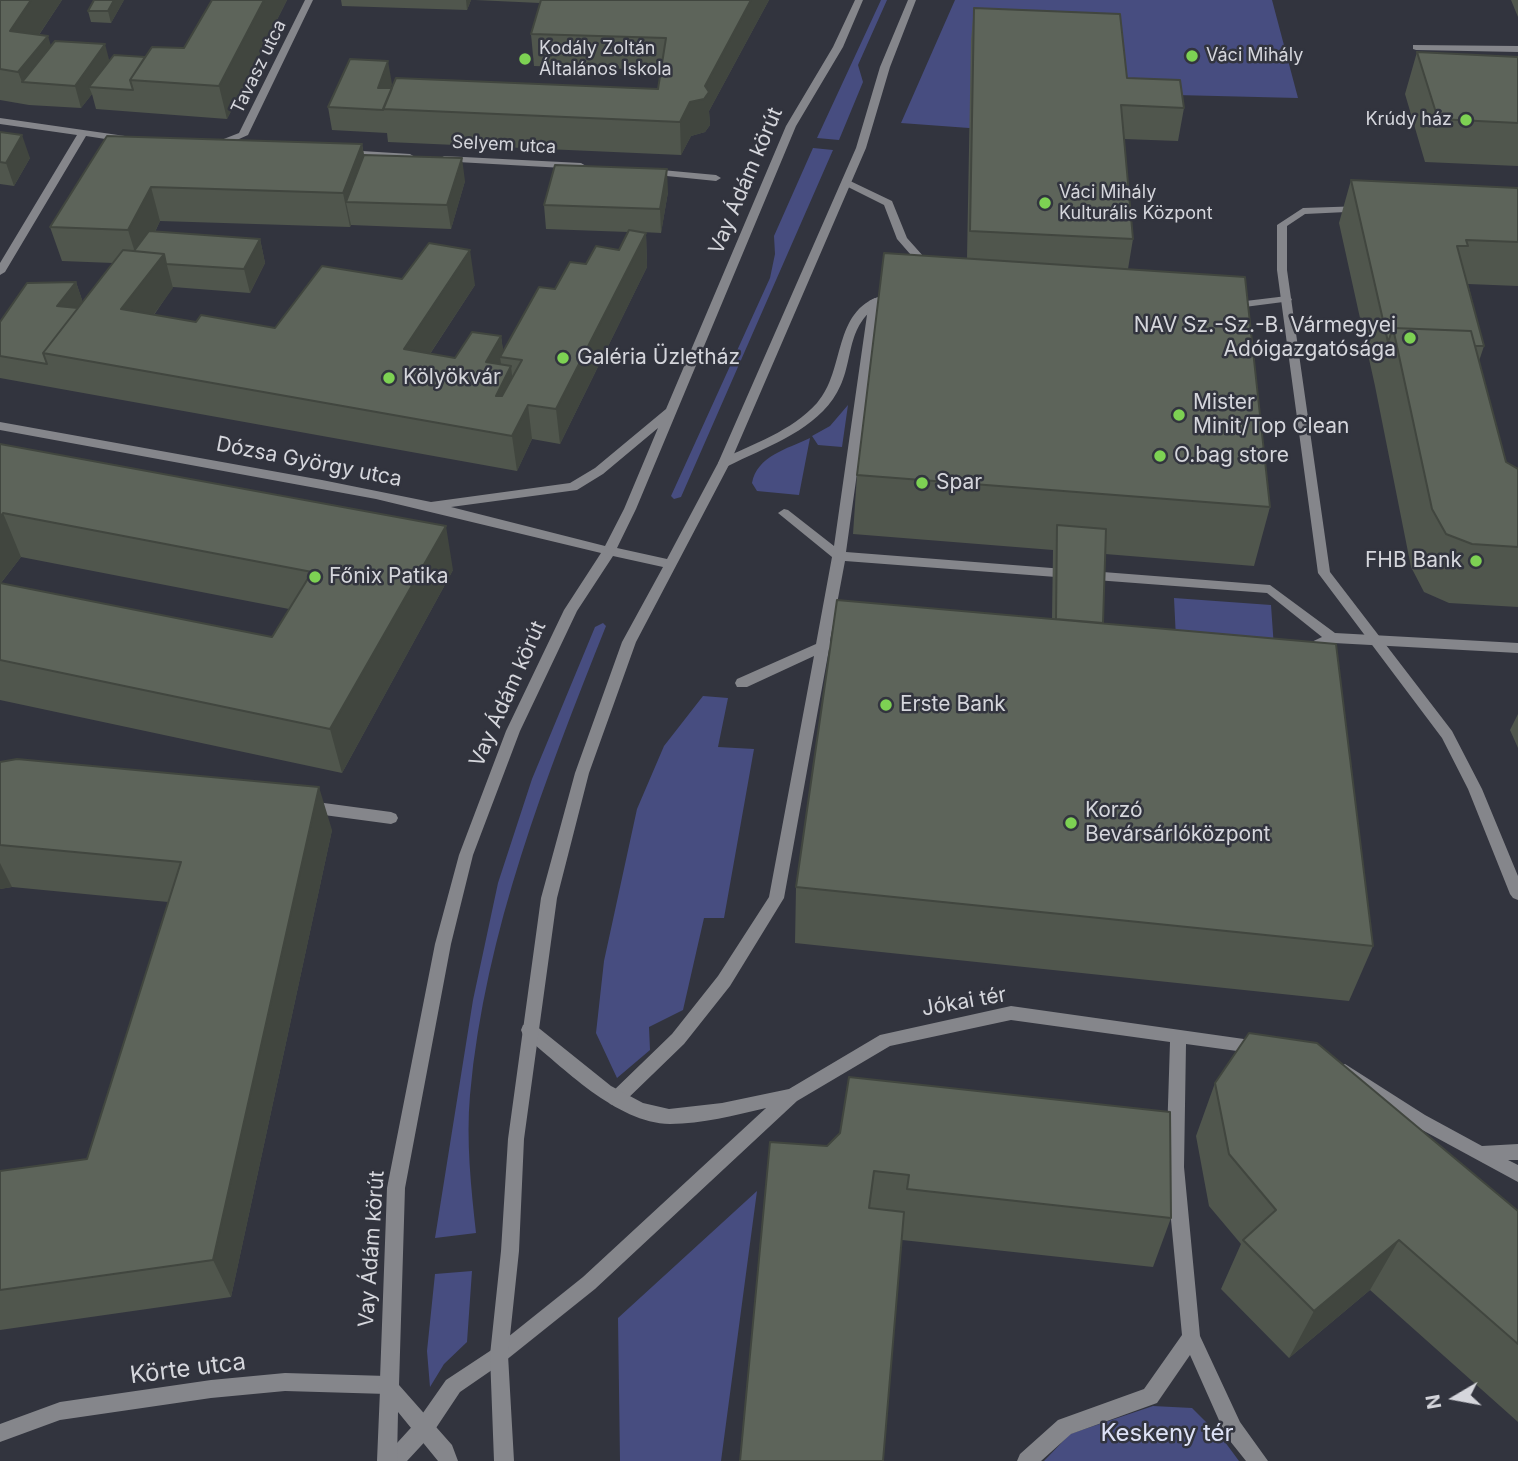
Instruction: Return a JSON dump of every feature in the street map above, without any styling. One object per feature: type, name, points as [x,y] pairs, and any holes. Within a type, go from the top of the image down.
[{"type":"street","name":"Tavasz utca","points":[[230,141],[243,135],[309,0]]},
{"type":"street","name":"Vay Ádám körút","points":[[387,1461],[387,1385],[396,1188],[430,1000],[466,855],[513,731],[571,610],[608,553],[675,408],[791,126],[838,47],[859,0]]},
{"type":"street","points":[[504,1461],[499,1355],[510,1251],[516,1139],[548,898],[582,773],[629,642],[724,463],[861,148],[885,67],[912,0]]},
{"type":"street","points":[[1416,47],[1518,49]]},
{"type":"street","points":[[1446,48],[1450,60]]},
{"type":"street","points":[[0,121],[82,135],[135,140]]},
{"type":"street","points":[[0,272],[82,135]]},
{"type":"street","points":[[201,146],[219,146],[230,141],[242,146]]},
{"type":"street","points":[[334,152],[417,157]]},
{"type":"street","name":"Selyem utca","points":[[431,158],[597,167]]},
{"type":"street","points":[[638,170],[716,178]]},
{"type":"street","points":[[846,182],[888,203],[902,239],[925,266],[936,272]]},
{"type":"street","points":[[1374,210],[1303,211],[1282,225],[1282,270],[1324,573],[1447,735],[1462,761],[1518,894]]},
{"type":"street","points":[[724,463],[802,422],[830,395],[853,323],[875,301],[893,295]]},
{"type":"street","points":[[1215,308],[1287,299]]},
{"type":"street","points":[[616,1099],[678,1039],[724,981],[776,898],[839,556],[875,301]]},
{"type":"street","points":[[428,506],[573,487],[599,471],[675,408]]},
{"type":"street","name":"Dózsa György utca","points":[[0,426],[428,506],[560,538],[608,553],[671,564]]},
{"type":"street","points":[[784,513],[839,556],[1270,589],[1332,638]]},
{"type":"street","points":[[742,683],[821,648],[837,636]]},
{"type":"street","points":[[1298,654],[1332,638],[1518,648]]},
{"type":"street","points":[[295,805],[391,818]]},
{"type":"street","name":"Jókai tér","points":[[394,1461],[425,1427],[453,1386],[499,1355],[589,1283],[791,1096],[886,1040],[1011,1013],[1282,1050]]},
{"type":"street","points":[[529,1030],[616,1099],[659,1115],[712,1111],[791,1096]]},
{"type":"street","points":[[1178,1037],[1175,1167],[1191,1337],[1233,1429],[1258,1461]]},
{"type":"street","points":[[1331,1066],[1355,1075],[1419,1120],[1518,1174]]},
{"type":"street","points":[[1482,1153],[1518,1152]]},
{"type":"street","points":[[1027,1461],[1065,1427],[1150,1395],[1191,1337]]},
{"type":"street","name":"Körte utca","points":[[0,1433],[60,1411],[211,1389],[285,1382],[387,1385]]},
{"type":"street","points":[[387,1385],[425,1427],[448,1461]]},
{"type":"green space","points":[[881,0],[887,0],[858,65],[863,82],[839,140],[817,138]]},
{"type":"green space","points":[[955,0],[1272,0],[1298,98],[1176,95],[969,128],[901,123]]},
{"type":"green space","points":[[813,148],[833,150],[681,497],[674,499],[671,496],[770,278],[775,254],[774,236]]},
{"type":"green space","points":[[848,405],[842,447],[818,445],[812,436],[830,426]]},
{"type":"green space","points":[[810,438],[799,495],[757,491],[752,483],[755,474],[766,460]]},
{"type":"green space","points":[[1174,598],[1271,605],[1274,648],[1176,639]]},
{"type":"green space","points":[[603,623],[606,626],[521,856],[489,974],[478,1034],[469,1112],[476,1233],[435,1238],[473,1000],[498,883],[532,779],[595,627]]},
{"type":"green space","points":[[703,696],[728,698],[718,747],[754,749],[724,918],[704,918],[683,1010],[649,1027],[650,1050],[617,1078],[596,1033],[604,961],[637,809],[664,746]]},
{"type":"green space","points":[[757,1191],[721,1461],[620,1461],[618,1318]]},
{"type":"green space","points":[[472,1271],[467,1342],[444,1364],[430,1387],[427,1351],[435,1274]]},
{"type":"green space","name":"Keskeny tér","points":[[1153,1406],[1192,1408],[1222,1438],[1239,1461],[1044,1461],[1070,1434]]},
{"type":"building","points":[[0,0],[31,0],[10,31],[48,36],[18,72],[0,69]]},
{"type":"building","points":[[94,0],[114,0],[108,11],[88,11]]},
{"type":"building","points":[[212,0],[264,0],[219,86],[130,80],[152,47],[184,48]]},
{"type":"building","points":[[541,0],[751,0],[705,86],[709,92],[704,99],[690,102],[680,122],[383,109],[396,78],[658,89],[666,38],[531,34]]},
{"type":"building","name":"Váci Mihály Kulturális Központ","points":[[974,8],[1120,14],[1127,78],[1180,80],[1184,108],[1121,105],[1133,239],[970,231]]},
{"type":"building","points":[[55,41],[105,44],[75,86],[22,82]]},
{"type":"building","points":[[1417,52],[1518,57],[1518,123],[1438,119]]},
{"type":"building","points":[[114,55],[145,57],[130,80],[133,90],[89,87]]},
{"type":"building","points":[[350,59],[388,61],[378,88],[392,88],[383,110],[328,107]]},
{"type":"building","points":[[0,132],[22,135],[6,163],[0,162]]},
{"type":"building","points":[[107,136],[362,144],[343,193],[151,187],[128,230],[50,227]]},
{"type":"building","points":[[364,155],[462,158],[447,205],[346,202]]},
{"type":"building","points":[[555,165],[667,169],[660,209],[544,205]]},
{"type":"building","points":[[1351,180],[1518,188],[1518,242],[1466,240],[1468,246],[1457,246],[1484,346],[1475,346],[1471,331],[1393,328],[1388,342]]},
{"type":"building","points":[[629,230],[646,233],[556,409],[528,405],[512,436],[43,353],[123,250],[164,254],[121,309],[196,322],[201,315],[275,328],[322,266],[402,279],[429,243],[470,250],[404,349],[455,358],[472,332],[501,336],[486,362],[511,366],[496,396],[502,396],[522,360],[500,357],[539,287],[555,289],[570,262],[586,264],[596,246],[619,250]]},
{"type":"building","points":[[149,231],[260,239],[244,269],[166,264],[164,254],[134,251]]},
{"type":"building","points":[[884,253],[1245,277],[1270,507],[857,475]]},
{"type":"building","points":[[76,282],[57,306],[78,308],[43,353],[47,364],[0,356],[0,322],[27,283]]},
{"type":"building","points":[[1393,328],[1471,331],[1506,462],[1518,469],[1518,547],[1472,544],[1446,534],[1432,509]]},
{"type":"building","points":[[0,444],[446,526],[330,729],[0,660],[0,583],[272,637],[312,572],[3,513],[0,517]]},
{"type":"building","points":[[1057,525],[1106,529],[1103,623],[1056,619]]},
{"type":"building","name":"Korzó Bevársárlóközpont","points":[[837,600],[1336,644],[1373,946],[796,887]]},
{"type":"building","points":[[17,759],[319,787],[213,1260],[0,1290],[0,1171],[87,1159],[181,862],[0,845],[0,762]]},
{"type":"building","points":[[1249,1033],[1317,1043],[1518,1211],[1518,1344],[1399,1240],[1314,1311],[1243,1240],[1276,1210],[1229,1154],[1215,1083]]},
{"type":"building","points":[[849,1077],[1170,1112],[1171,1218],[907,1189],[909,1175],[874,1171],[869,1208],[904,1212],[883,1461],[740,1461],[770,1142],[827,1146],[840,1133]]},
{"type":"place","name":"Váci Mihály","points":[[1192,56]]},
{"type":"place","name":"Kodály Zoltán Általános Iskola","points":[[525,59]]},
{"type":"place","name":"Krúdy ház","points":[[1466,120]]},
{"type":"place","name":"Váci Mihály Kulturális Központ","points":[[1045,203]]},
{"type":"place","name":"NAV Sz.-Sz.-B. Vármegyei Adóigazgatósága","points":[[1410,338]]},
{"type":"place","name":"Galéria Üzletház","points":[[563,358]]},
{"type":"place","name":"Kölyökvár","points":[[389,378]]},
{"type":"place","name":"Mister Minit/Top Clean","points":[[1179,415]]},
{"type":"place","name":"O.bag store","points":[[1160,456]]},
{"type":"place","name":"Spar","points":[[922,483]]},
{"type":"place","name":"FHB Bank","points":[[1476,561]]},
{"type":"place","name":"Főnix Patika","points":[[315,577]]},
{"type":"place","name":"Erste Bank","points":[[886,705]]},
{"type":"place","name":"Korzó Bevársárlóközpont","points":[[1071,823]]}]
